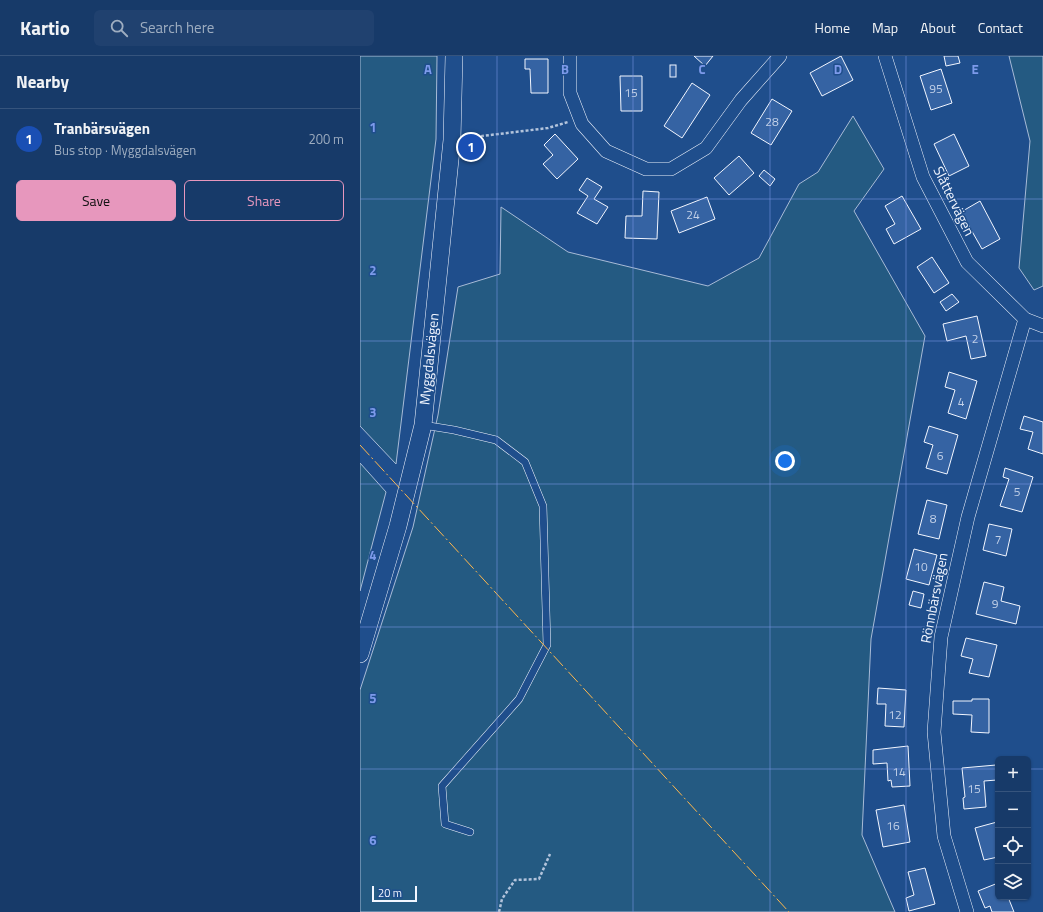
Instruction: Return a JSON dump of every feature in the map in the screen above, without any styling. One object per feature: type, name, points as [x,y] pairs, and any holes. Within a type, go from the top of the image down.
[{"type":"street","name":"Myggdalsvägen","points":[[360,654],[398,526],[423,425],[452,140],[454,56]]},
{"type":"street","points":[[570,56],[570,93],[582,124],[606,151],[646,169],[671,169],[706,148],[741,100],[780,56]]},
{"type":"street","name":"Slåttervägen","points":[[885,56],[923,177],[967,262],[1025,319],[1043,326]]},
{"type":"street","name":"Rönnbärsvägen","points":[[967,912],[944,836],[934,732],[941,637],[968,517],[1025,319]]},
{"type":"lane","points":[[423,425],[454,430],[496,440],[525,462],[544,506],[547,645],[519,699],[442,786],[444,824],[470,832]]},
{"type":"path","points":[[452,140],[548,128],[565,123],[578,115]]},
{"type":"path","points":[[500,912],[502,899],[515,880],[539,879],[550,854]]},
{"type":"shaded area","points":[[360,56],[437,56],[436,139],[396,464],[360,426]]},
{"type":"shaded area","points":[[1009,56],[1043,56],[1043,286],[1034,290],[1019,268],[1030,141]]},
{"type":"shaded area","points":[[853,116],[884,169],[854,211],[925,336],[871,639],[862,835],[895,912],[360,912],[360,690],[413,527],[438,415],[458,287],[500,274],[501,207],[568,252],[708,286],[759,258],[799,184],[818,172]]},
{"type":"shaded area","points":[[360,463],[386,492],[360,591]]},
{"type":"building","points":[[694,56],[713,56],[705,66]]},
{"type":"building","points":[[841,56],[853,80],[822,96],[810,73]]},
{"type":"building","points":[[944,56],[958,56],[960,63],[946,66]]},
{"type":"building","points":[[525,59],[548,59],[548,93],[531,93],[530,69],[525,69]]},
{"type":"building","points":[[670,65],[676,65],[676,77],[670,77]]},
{"type":"building","points":[[941,69],[952,103],[931,110],[920,76]]},
{"type":"building","points":[[620,76],[642,76],[642,111],[621,111]]},
{"type":"building","points":[[692,83],[710,95],[682,138],[664,126]]},
{"type":"building","points":[[772,99],[792,111],[771,145],[751,133]]},
{"type":"building","points":[[555,134],[578,159],[557,179],[543,164],[553,155],[544,145]]},
{"type":"building","points":[[954,134],[969,166],[949,176],[934,144]]},
{"type":"building","points":[[739,156],[754,173],[729,195],[714,178]]},
{"type":"building","points":[[764,170],[775,179],[770,186],[759,176]]},
{"type":"building","points":[[587,178],[602,187],[594,199],[608,207],[597,224],[577,213],[588,196],[579,190]]},
{"type":"building","points":[[643,191],[659,192],[657,239],[625,238],[626,216],[642,216]]},
{"type":"building","points":[[902,196],[921,229],[894,244],[886,229],[895,224],[885,206]]},
{"type":"building","points":[[707,197],[715,219],[679,233],[671,211]]},
{"type":"building","points":[[980,201],[1000,239],[982,249],[961,212]]},
{"type":"building","points":[[932,257],[949,283],[934,293],[917,267]]},
{"type":"building","points":[[952,294],[959,302],[946,311],[940,302]]},
{"type":"building","points":[[977,316],[986,356],[971,359],[966,336],[947,341],[943,324]]},
{"type":"building","points":[[949,372],[977,381],[966,419],[948,413],[955,390],[945,387]]},
{"type":"building","points":[[1024,416],[1043,422],[1043,454],[1028,449],[1033,432],[1020,429]]},
{"type":"building","points":[[929,426],[958,435],[947,474],[926,468],[933,445],[924,442]]},
{"type":"building","points":[[1005,468],[1033,477],[1022,512],[1000,506],[1009,479],[1003,477]]},
{"type":"building","points":[[927,500],[947,505],[939,539],[918,534]]},
{"type":"building","points":[[989,524],[1012,529],[1006,556],[983,550]]},
{"type":"building","points":[[914,549],[937,555],[929,585],[906,579]]},
{"type":"building","points":[[984,582],[1004,587],[1001,601],[1020,606],[1016,624],[976,614]]},
{"type":"building","points":[[913,591],[924,594],[921,608],[909,605]]},
{"type":"building","points":[[966,638],[997,645],[989,677],[969,673],[973,659],[961,656]]},
{"type":"building","points":[[878,688],[906,690],[904,727],[885,726],[886,704],[877,704]]},
{"type":"building","points":[[972,699],[989,699],[989,733],[971,732],[972,715],[953,714],[953,701],[972,701]]},
{"type":"building","points":[[908,746],[910,786],[892,787],[891,780],[888,781],[887,763],[873,764],[873,750]]},
{"type":"building","points":[[995,765],[995,780],[984,781],[986,807],[964,809],[963,798],[965,797],[962,768]]},
{"type":"building","points":[[904,805],[910,842],[883,847],[876,810]]},
{"type":"building","points":[[995,823],[995,858],[984,860],[975,828]]},
{"type":"building","points":[[925,868],[935,904],[909,911],[906,898],[914,895],[908,872]]},
{"type":"building","points":[[995,884],[995,900],[1009,900],[1014,912],[992,912],[990,906],[985,908],[978,891]]},
{"type":"power","points":[[360,445],[789,912]]},
{"type":"place","name":"Tranbärsvägen","points":[[471,147]]}]
